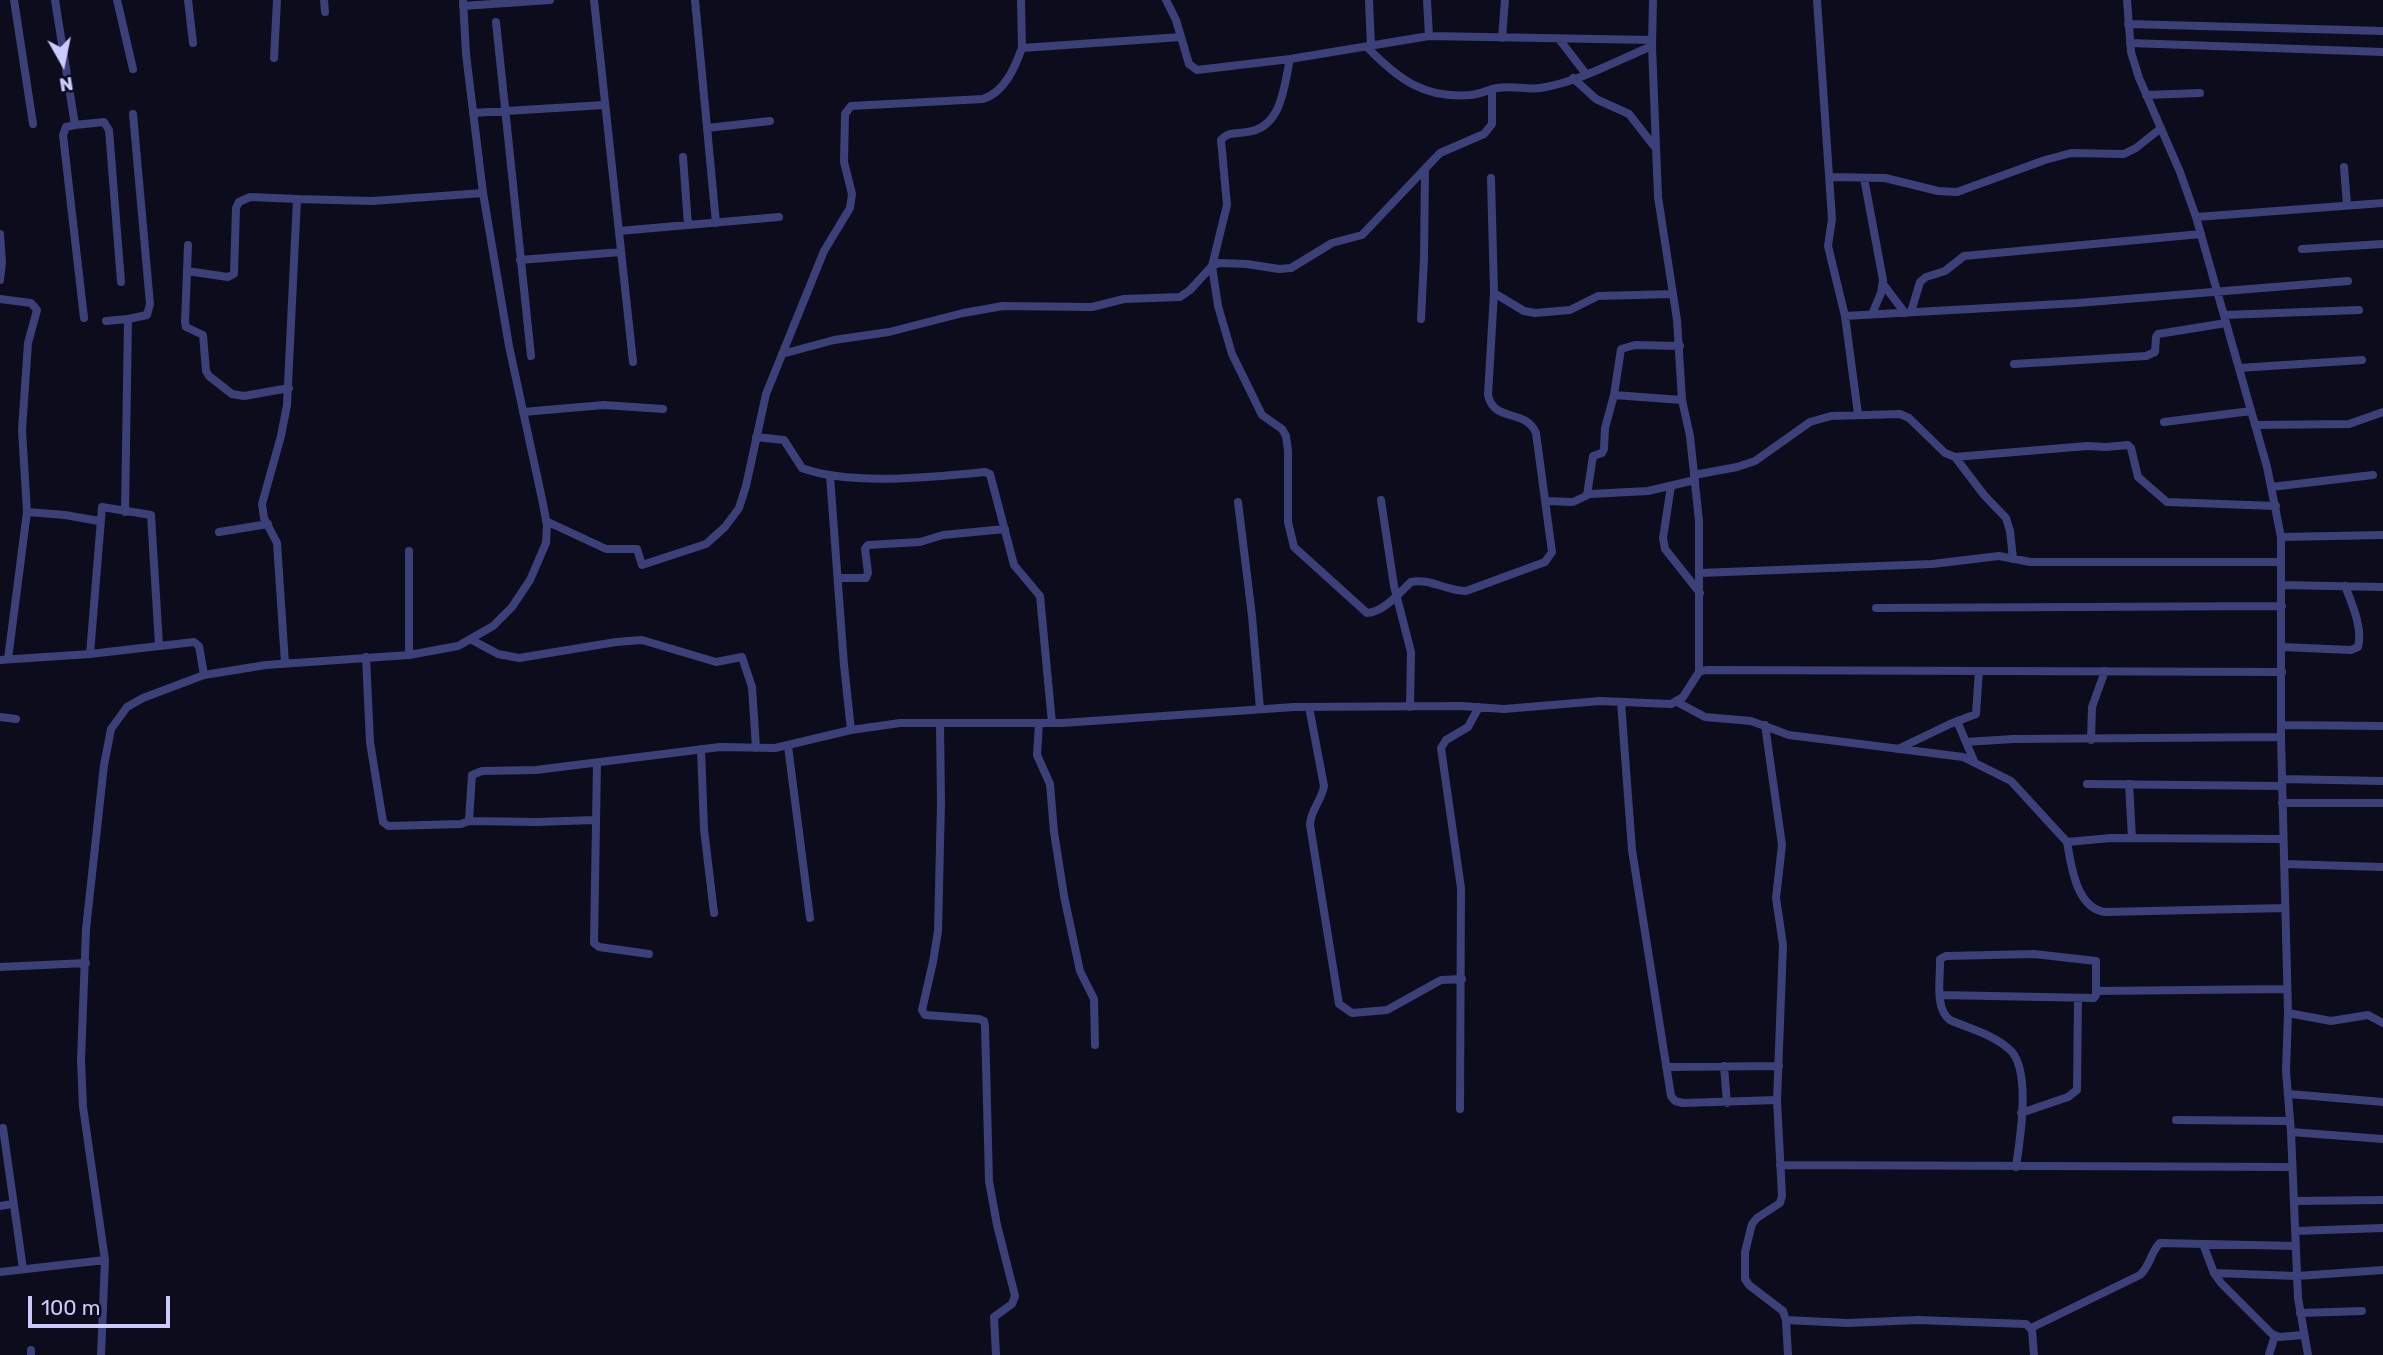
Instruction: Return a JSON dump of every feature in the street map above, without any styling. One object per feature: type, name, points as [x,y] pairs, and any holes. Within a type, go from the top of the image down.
[{"type":"street","points":[[14,0],[33,124]]},
{"type":"street","points":[[55,0],[75,125]]},
{"type":"street","points":[[117,0],[133,69]]},
{"type":"street","points":[[188,0],[193,43]]},
{"type":"street","points":[[274,58],[277,0]]},
{"type":"street","points":[[324,0],[325,12]]},
{"type":"street","points":[[101,1355],[105,1260],[83,1107],[81,1060],[86,929],[104,765],[111,729],[127,707],[143,698],[204,676],[285,663],[409,655],[458,646],[493,626],[512,607],[530,580],[546,543],[546,521],[509,346],[483,193],[463,3],[550,0]]},
{"type":"street","points":[[594,0],[633,362]]},
{"type":"street","points":[[695,0],[716,223]]},
{"type":"street","points":[[546,521],[606,549],[637,549],[642,565],[694,549],[714,538],[734,517],[743,498],[766,394],[824,251],[852,201],[844,162],[847,110],[855,105],[990,97],[1013,71],[1022,48],[1021,0]]},
{"type":"street","points":[[1166,0],[1189,64],[1197,70],[1290,59],[1429,36],[1652,43]]},
{"type":"street","points":[[1369,0],[1369,47],[1399,77],[1426,91],[1467,95],[1492,89],[1539,88],[1586,74],[1652,43]]},
{"type":"street","points":[[1427,0],[1429,36]]},
{"type":"street","points":[[1502,38],[1505,0]]},
{"type":"street","points":[[468,821],[471,779],[474,773],[501,769],[536,770],[720,747],[788,746],[851,730],[900,723],[1052,723],[1309,707],[1504,709],[1576,701],[1664,704],[1677,702],[1699,672],[1699,521],[1690,436],[1682,400],[1680,346],[1661,224],[1654,146],[1653,0]]},
{"type":"street","points":[[1818,0],[1832,219],[1828,246],[1845,316],[1858,414]]},
{"type":"street","points":[[2127,0],[2130,43],[2139,78],[2180,172],[2196,217],[2272,487],[2281,537],[2281,737],[2288,1013],[2286,1071],[2297,1276],[2303,1335],[2308,1355]]},
{"type":"street","points":[[496,22],[531,356]]},
{"type":"street","points":[[2128,24],[2383,31]]},
{"type":"street","points":[[1022,48],[1181,37]]},
{"type":"street","points":[[1559,38],[1586,74]]},
{"type":"street","points":[[2130,43],[2383,51]]},
{"type":"street","points":[[1290,59],[1276,114],[1255,130],[1227,134],[1221,139],[1227,205],[1212,266],[1218,306],[1232,354],[1262,415],[1282,429],[1286,436],[1288,522],[1294,547],[1367,613],[1374,612],[1397,596],[1411,582],[1423,580],[1466,591],[1545,562],[1552,552],[1538,441],[1533,427],[1522,418],[1495,410],[1490,402],[1494,293],[1491,178]]},
{"type":"street","points":[[1573,78],[1590,95],[1629,114],[1654,146]]},
{"type":"street","points":[[782,354],[834,340],[889,332],[1003,306],[1092,307],[1124,299],[1180,297],[1212,266],[1225,262],[1279,270],[1295,266],[1332,243],[1362,235],[1445,150],[1477,138],[1489,130],[1493,116],[1492,89]]},
{"type":"street","points":[[2146,95],[2200,93]]},
{"type":"street","points":[[473,113],[606,105]]},
{"type":"street","points":[[106,321],[140,318],[147,314],[150,304],[132,114]]},
{"type":"street","points":[[707,128],[770,121]]},
{"type":"street","points":[[84,318],[63,135],[66,127],[104,122],[109,130],[121,282]]},
{"type":"street","points":[[1830,177],[1896,179],[1938,191],[1957,192],[2071,153],[2124,154],[2161,128]]},
{"type":"street","points":[[683,157],[688,225]]},
{"type":"street","points":[[2344,167],[2347,205]]},
{"type":"street","points":[[1421,319],[1424,169]]},
{"type":"street","points":[[1864,178],[1883,284],[1872,314]]},
{"type":"street","points":[[187,271],[228,277],[234,274],[236,208],[243,199],[250,197],[372,201],[483,193]]},
{"type":"street","points":[[285,663],[277,543],[263,514],[262,504],[281,436],[289,388],[297,199]]},
{"type":"street","points":[[2196,217],[2383,203]]},
{"type":"street","points":[[619,231],[779,218]]},
{"type":"street","points":[[0,234],[0,280]]},
{"type":"street","points":[[1908,312],[1917,287],[1923,279],[1945,271],[1964,256],[2201,234]]},
{"type":"street","points":[[2302,249],[2383,244]]},
{"type":"street","points":[[188,246],[185,322],[186,327],[203,335],[205,368],[209,376],[240,397],[289,388]]},
{"type":"street","points":[[520,260],[621,251]]},
{"type":"street","points":[[1845,316],[2078,303],[2348,281]]},
{"type":"street","points":[[1883,284],[1908,312]]},
{"type":"street","points":[[1494,293],[1531,313],[1570,310],[1598,296],[1673,294]]},
{"type":"street","points":[[0,299],[31,303],[37,310],[28,343],[22,430],[27,512],[4,660],[196,642],[204,676]]},
{"type":"street","points":[[2014,364],[2147,356],[2155,352],[2158,334],[2225,319],[2359,310]]},
{"type":"street","points":[[125,512],[128,319]]},
{"type":"street","points":[[1587,495],[1593,456],[1604,451],[1605,429],[1623,347],[1653,344],[1680,346]]},
{"type":"street","points":[[2239,368],[2362,360]]},
{"type":"street","points":[[1614,395],[1682,400]]},
{"type":"street","points":[[523,412],[604,405],[663,409]]},
{"type":"street","points":[[2164,422],[2251,411]]},
{"type":"street","points":[[2255,425],[2349,424],[2383,412]]},
{"type":"street","points":[[1546,501],[1573,502],[1587,495],[1632,493],[1671,486],[1755,461],[1816,419],[1893,413],[1905,415],[1945,453],[1955,457],[2128,445],[2132,448],[2138,477],[2167,502],[2276,506]]},
{"type":"street","points":[[756,437],[785,440],[802,468],[830,476],[922,478],[989,472],[1014,565],[1040,596],[1052,723]]},
{"type":"street","points":[[1955,457],[1984,495],[2006,517],[2013,559]]},
{"type":"street","points":[[2272,487],[2374,475]]},
{"type":"street","points":[[830,476],[851,730]]},
{"type":"street","points":[[1671,486],[1663,538],[1665,549],[1700,593]]},
{"type":"street","points":[[1381,500],[1397,596],[1411,652],[1410,707]]},
{"type":"street","points":[[1238,502],[1260,709]]},
{"type":"street","points":[[90,654],[102,507],[151,515],[159,645]]},
{"type":"street","points":[[27,512],[99,521]]},
{"type":"street","points":[[219,532],[268,524]]},
{"type":"street","points":[[838,578],[867,577],[865,549],[870,545],[920,542],[943,535],[1005,529]]},
{"type":"street","points":[[2281,537],[2383,535]]},
{"type":"street","points":[[409,551],[409,655]]},
{"type":"street","points":[[1700,573],[1932,564],[1999,556],[2030,562],[2281,562]]},
{"type":"street","points":[[2281,585],[2383,587]]},
{"type":"street","points":[[2282,647],[2351,650],[2358,646],[2358,628],[2345,586]]},
{"type":"street","points":[[1876,608],[2282,606]]},
{"type":"street","points":[[472,640],[498,654],[519,658],[642,640],[716,662],[742,657],[752,687],[756,748]]},
{"type":"street","points":[[366,657],[370,742],[384,824],[595,820]]},
{"type":"street","points":[[1898,749],[1957,720],[1975,715],[1979,671]]},
{"type":"street","points":[[2091,740],[2093,697],[2105,671]]},
{"type":"street","points":[[1699,672],[2282,671]]},
{"type":"street","points":[[1621,702],[1632,850],[1671,1096],[1675,1101],[1727,1103],[1777,1100]]},
{"type":"street","points":[[1677,702],[1705,717],[1751,721],[1798,737],[1949,754],[1974,761],[2011,781],[2067,842],[2076,882],[2090,905],[2100,911],[2285,908]]},
{"type":"street","points":[[1309,707],[1324,786],[1310,825],[1339,1004],[1352,1013],[1387,1010],[1435,982],[1462,979]]},
{"type":"street","points":[[1460,1109],[1461,888],[1441,748],[1446,740],[1468,727],[1479,707]]},
{"type":"street","points":[[0,717],[16,719]]},
{"type":"street","points":[[1957,720],[1974,761]]},
{"type":"street","points":[[1039,723],[1038,755],[1050,784],[1064,896],[1080,971],[1094,999],[1095,1045]]},
{"type":"street","points":[[940,724],[938,932],[922,1012],[929,1016],[984,1021],[989,1181],[1015,1296],[1012,1304],[994,1317],[996,1355]]},
{"type":"street","points":[[1765,725],[1782,845],[1776,898],[1783,945],[1777,1100],[1781,1201],[1752,1224],[1745,1252],[1745,1279],[1749,1285],[1780,1307],[1786,1320],[1788,1355]]},
{"type":"street","points":[[2281,725],[2383,726]]},
{"type":"street","points":[[1966,742],[2013,739],[2281,737]]},
{"type":"street","points":[[788,746],[810,918]]},
{"type":"street","points":[[701,749],[704,830],[714,913]]},
{"type":"street","points":[[597,763],[594,943],[599,947],[649,954]]},
{"type":"street","points":[[2087,784],[2383,780]]},
{"type":"street","points":[[2129,784],[2132,838]]},
{"type":"street","points":[[2282,803],[2383,803]]},
{"type":"street","points":[[2067,842],[2132,838],[2283,839]]},
{"type":"street","points":[[2284,864],[2383,867]]},
{"type":"street","points":[[1940,995],[2094,998],[2097,964],[2093,959],[2034,954],[1941,958],[1940,995],[1941,1012],[1945,1017],[1998,1040],[2015,1054],[2021,1073],[2021,1113],[2016,1167]]},
{"type":"street","points":[[0,967],[86,963]]},
{"type":"street","points":[[2096,990],[2286,989]]},
{"type":"street","points":[[2021,1113],[2068,1097],[2077,1090],[2078,998]]},
{"type":"street","points":[[2288,1013],[2331,1021],[2368,1015],[2383,1023]]},
{"type":"street","points":[[1724,1066],[1727,1103]]},
{"type":"street","points":[[1666,1067],[1779,1066]]},
{"type":"street","points":[[2289,1094],[2383,1102]]},
{"type":"street","points":[[2176,1120],[2290,1121]]},
{"type":"street","points":[[3,1128],[3,1150],[23,1269]]},
{"type":"street","points":[[2291,1132],[2383,1139]]},
{"type":"street","points":[[1780,1165],[2292,1167]]},
{"type":"street","points":[[2294,1201],[2383,1200]]},
{"type":"street","points":[[0,1206],[12,1204]]},
{"type":"street","points":[[2295,1231],[2383,1228]]},
{"type":"street","points":[[2031,1328],[2140,1275],[2149,1265],[2155,1247],[2160,1243],[2296,1246]]},
{"type":"street","points":[[2203,1244],[2214,1273],[2225,1287],[2275,1335],[2303,1335]]},
{"type":"street","points":[[0,1272],[105,1260]]},
{"type":"street","points":[[2214,1273],[2297,1276],[2383,1270]]},
{"type":"street","points":[[2300,1313],[2362,1311]]},
{"type":"street","points":[[1786,1320],[1847,1323],[1918,1320],[2026,1324],[2031,1328],[2034,1355]]},
{"type":"street","points":[[2269,1355],[2275,1335]]}]
